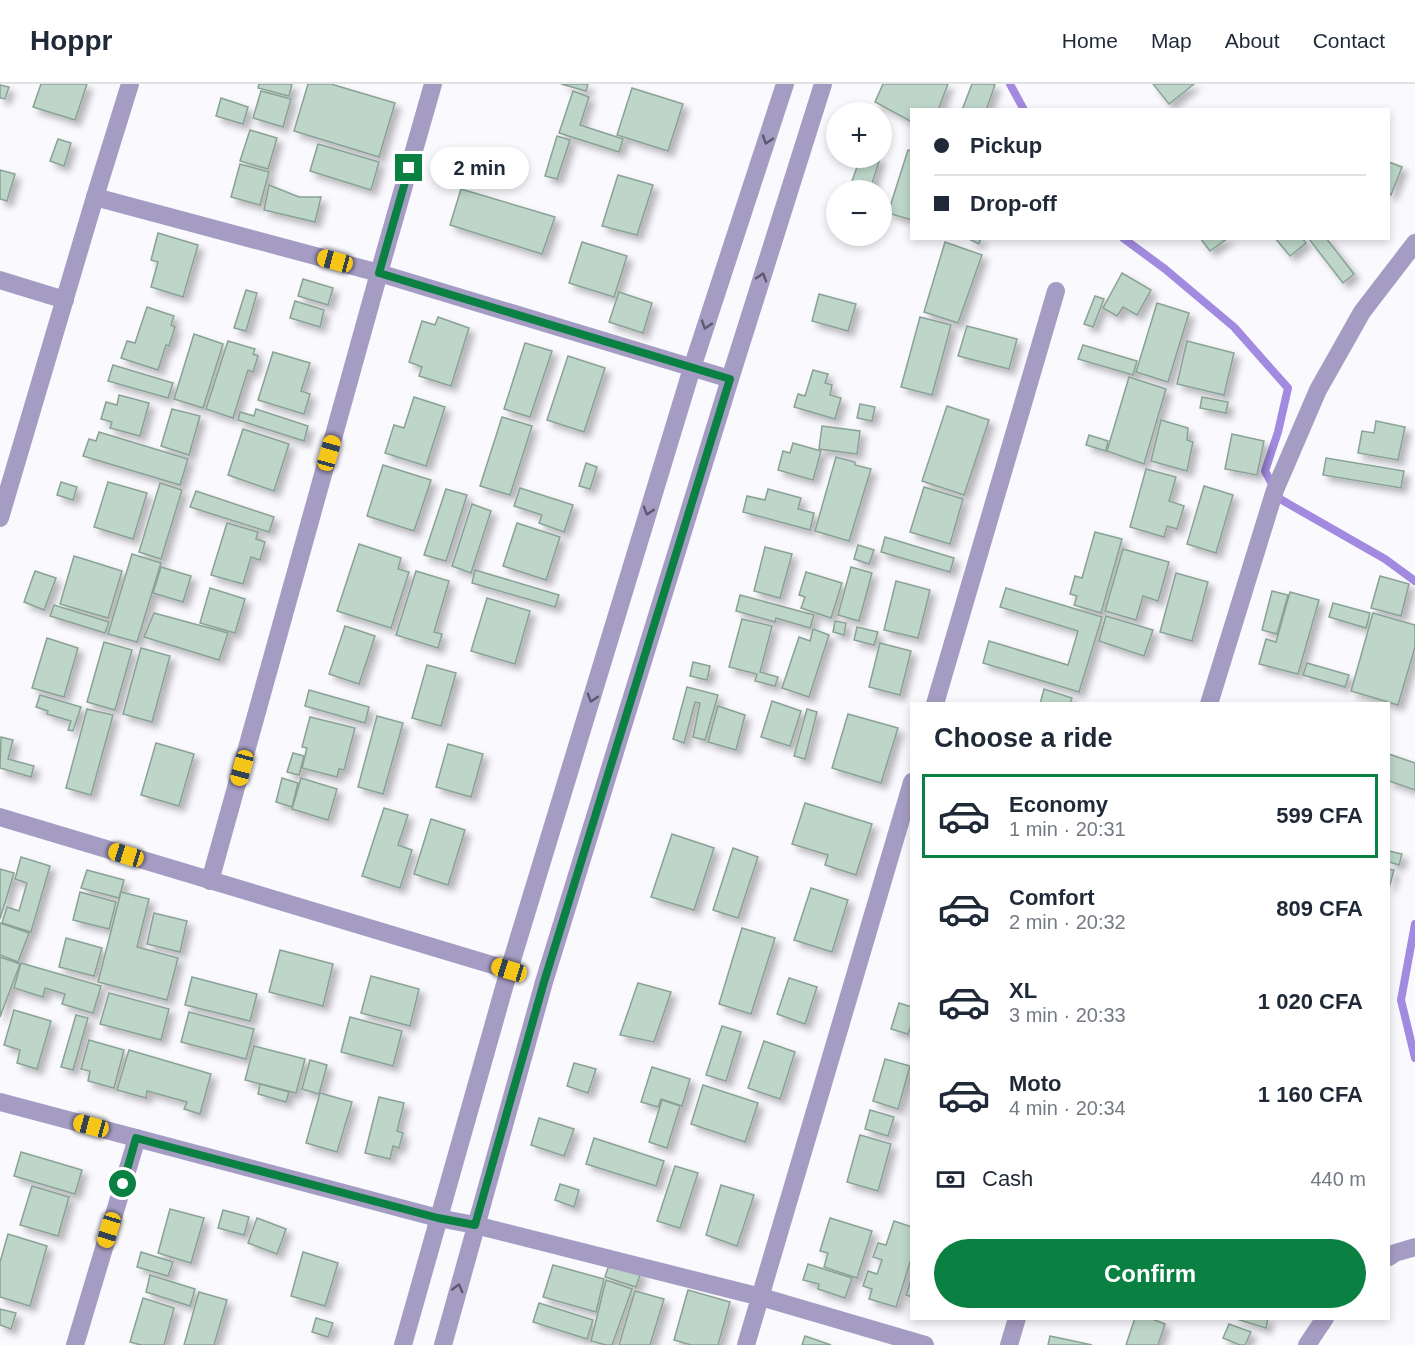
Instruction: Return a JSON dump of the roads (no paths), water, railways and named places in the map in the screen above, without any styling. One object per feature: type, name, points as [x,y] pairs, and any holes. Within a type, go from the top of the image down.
[{"type":"street","points":[[0,518],[130,84]]},
{"type":"street","points":[[210,881],[433,84]]},
{"type":"street","points":[[403,1345],[509,970],[692,368],[785,84]]},
{"type":"street","points":[[443,1345],[544,982],[823,84]]},
{"type":"street","points":[[95,197],[379,273],[730,379]]},
{"type":"street","points":[[1210,702],[1275,490],[1318,390],[1362,312],[1415,243]]},
{"type":"street","points":[[0,280],[65,300]]},
{"type":"street","points":[[936,702],[1056,291]]},
{"type":"street","points":[[746,1345],[910,789]]},
{"type":"street","points":[[0,817],[509,970]]},
{"type":"street","points":[[0,1102],[438,1218],[475,1225],[761,1297],[925,1345]]},
{"type":"street","points":[[75,1345],[136,1138]]},
{"type":"street","points":[[1390,1256],[1395,1252],[1415,1246]]},
{"type":"street","points":[[1009,1345],[1016,1320]]},
{"type":"street","points":[[1307,1345],[1324,1320]]},
{"type":"waterway","points":[[1010,84],[1023,108]]},
{"type":"waterway","points":[[1126,240],[1165,269],[1234,327],[1288,388],[1278,432],[1265,471],[1280,499],[1385,559],[1415,581]]},
{"type":"waterway","points":[[1415,924],[1401,1000],[1415,1058]]}]
